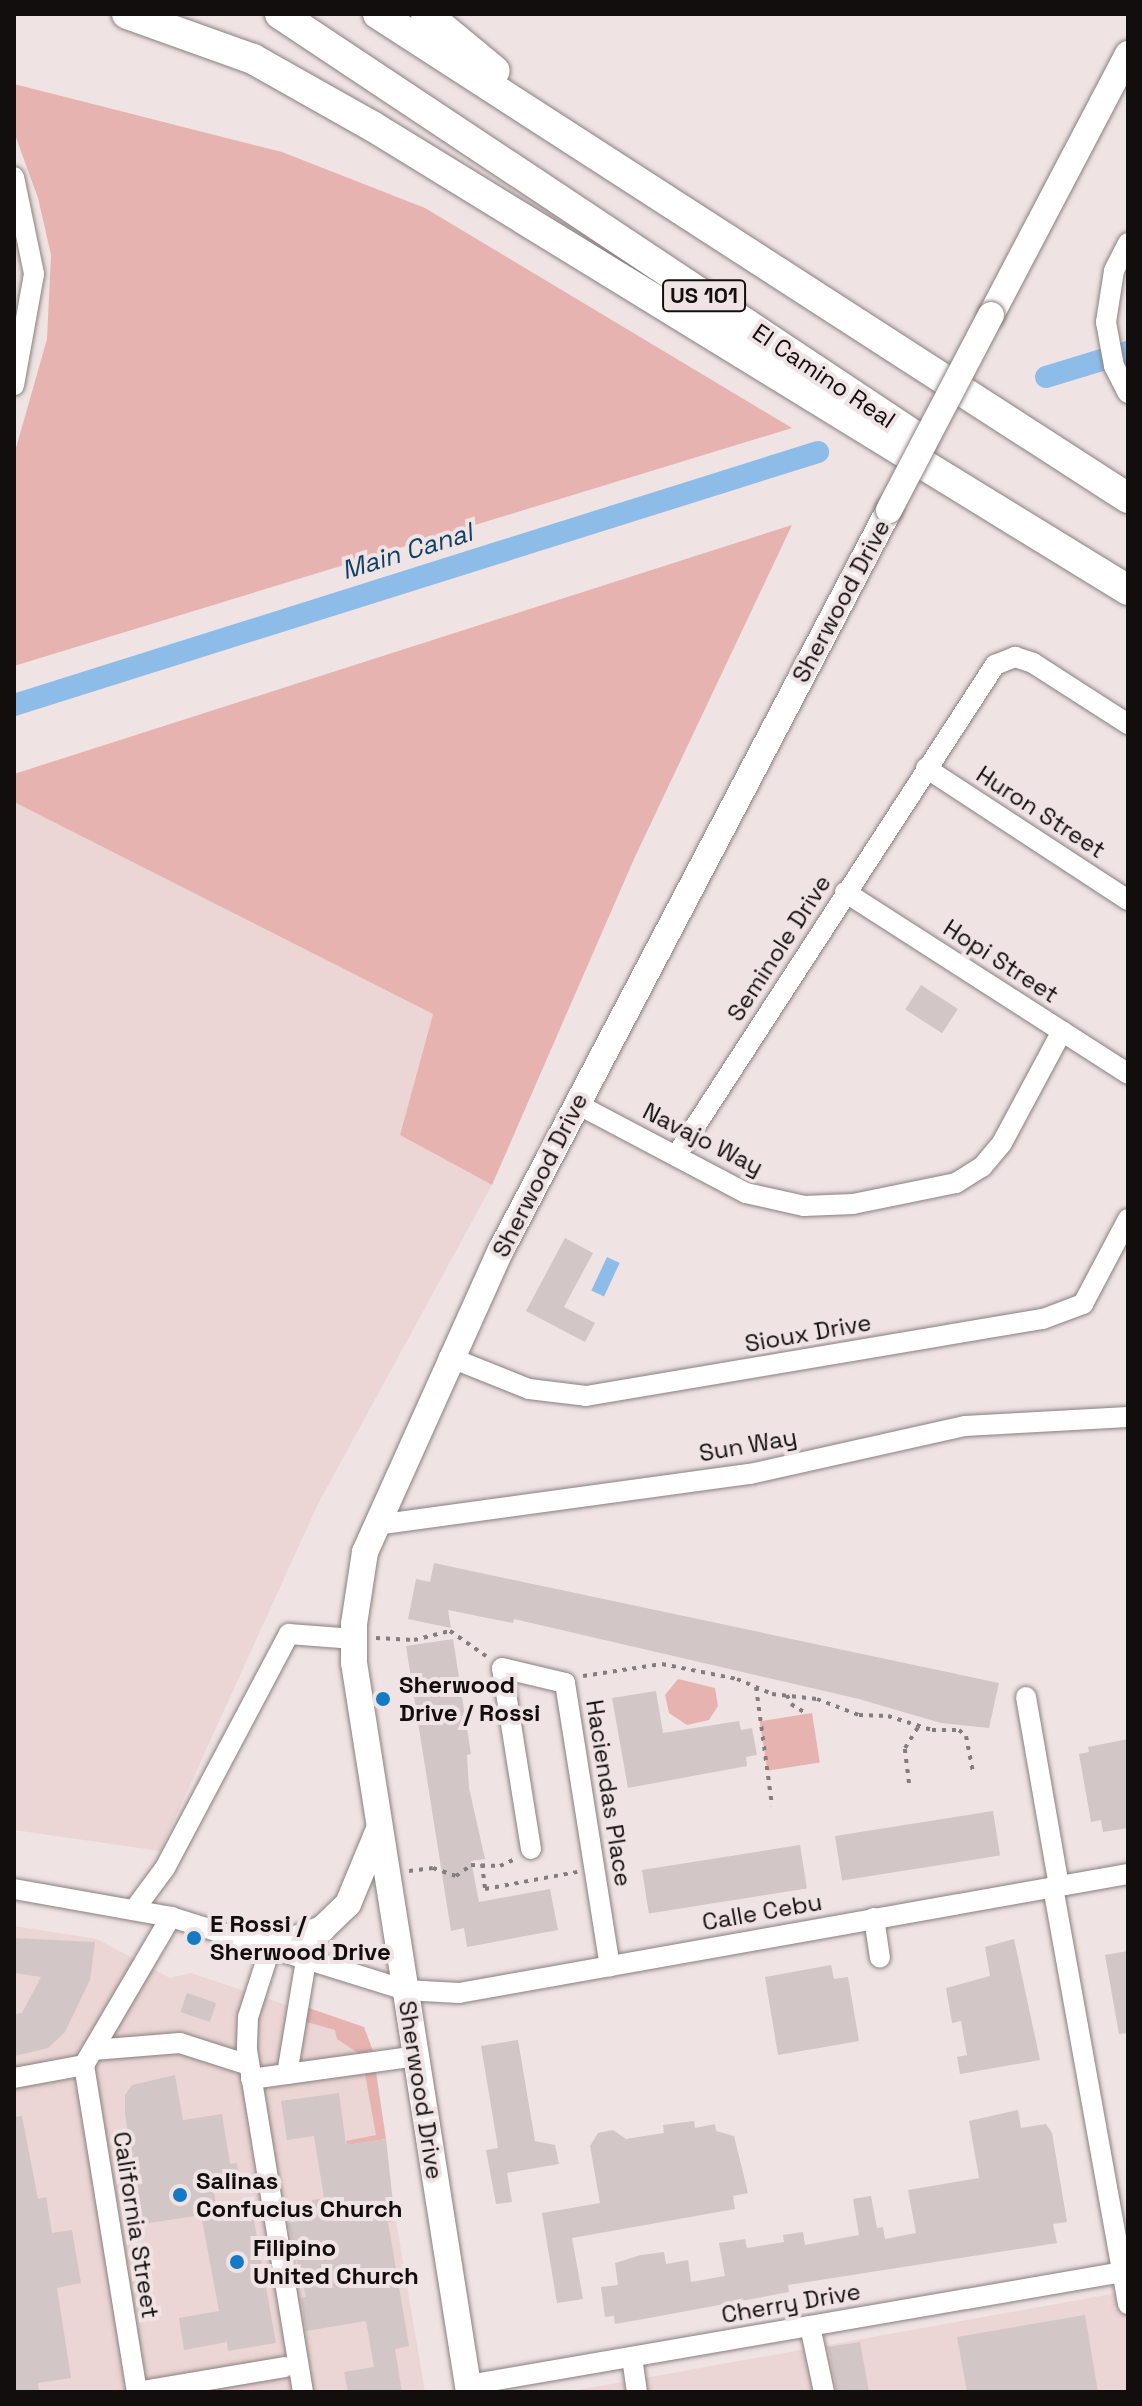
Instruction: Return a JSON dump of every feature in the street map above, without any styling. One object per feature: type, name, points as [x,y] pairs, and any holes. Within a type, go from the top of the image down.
[{"type":"highway","points":[[127,14],[253,59],[372,126],[1128,590]]},
{"type":"highway","name":"El Camino Real","points":[[280,14],[1128,578]]},
{"type":"highway","name":"US 101","points":[[378,14],[1128,498]]},
{"type":"highway","points":[[426,14],[615,169]]},
{"type":"main road","name":"Sherwood Drive","points":[[469,2389],[379,1829],[354,1639],[358,1586],[376,1525],[449,1357],[577,1104],[1128,54]]},
{"type":"main road","points":[[270,1949],[322,1929],[348,1904],[379,1829]]},
{"type":"street","points":[[14,177],[34,274],[14,385]]},
{"type":"street","points":[[1128,243],[1114,271],[1106,322],[1114,366],[1128,392]]},
{"type":"street","name":"Seminole Drive","points":[[676,1156],[991,671],[1007,658],[1033,663],[1128,724]]},
{"type":"street","name":"Huron Street","points":[[926,768],[1128,900]]},
{"type":"street","name":"Hopi Street","points":[[845,892],[1128,1074]]},
{"type":"street","name":"Navajo Way","points":[[577,1104],[746,1193],[804,1206],[853,1204],[956,1183],[993,1156],[1062,1031]]},
{"type":"street","name":"Sioux Drive","points":[[449,1357],[529,1389],[586,1396],[1043,1319],[1083,1304],[1128,1219]]},
{"type":"street","name":"Sun Way","points":[[376,1525],[750,1474],[965,1426],[1128,1417]]},
{"type":"street","points":[[134,1910],[165,1868],[289,1634],[354,1639]]},
{"type":"street","points":[[502,1668],[531,1849]]},
{"type":"street","name":"Haciendas Place","points":[[502,1668],[565,1683],[610,1966]]},
{"type":"street","points":[[1026,1697],[1128,2304]]},
{"type":"street","name":"Calle Cebu","points":[[14,1889],[171,1917],[405,1990],[459,1993],[1128,1874]]},
{"type":"street","points":[[89,2058],[171,1917]]},
{"type":"street","points":[[874,1918],[880,1958]]},
{"type":"street","points":[[270,1949],[248,2017],[250,2072],[303,2392]]},
{"type":"street","points":[[287,2074],[306,1960]]},
{"type":"street","points":[[14,2078],[89,2058],[180,2043],[250,2072],[287,2074],[416,2056]]},
{"type":"street","name":"California Street","points":[[89,2058],[137,2392]]},
{"type":"street","name":"Cherry Drive","points":[[469,2389],[632,2357],[1123,2272]]},
{"type":"street","points":[[810,2326],[824,2392]]},
{"type":"street","points":[[632,2357],[637,2392]]},
{"type":"street","points":[[137,2392],[285,2367]]},
{"type":"path","points":[[354,1639],[414,1640],[450,1631],[502,1668]]},
{"type":"path","points":[[565,1683],[590,1674],[662,1664],[918,1726],[963,1732],[973,1772]]},
{"type":"path","points":[[756,1687],[772,1806]]},
{"type":"path","points":[[787,1695],[791,1704],[807,1714]]},
{"type":"path","points":[[909,1783],[905,1748],[918,1726]]},
{"type":"path","points":[[387,1875],[433,1868],[456,1876],[465,1868],[482,1864],[507,1865],[531,1849]]},
{"type":"path","points":[[482,1864],[485,1889],[594,1869]]},
{"type":"shaded area","points":[[14,84],[282,152],[425,208],[792,428],[14,666],[14,455],[47,339],[51,255],[38,198],[14,132]]},
{"type":"shaded area","points":[[792,525],[634,859],[492,1185],[400,1135],[433,1014],[14,802],[14,774]]},
{"type":"shaded area","points":[[14,802],[433,1014],[400,1135],[492,1185],[318,1504],[160,1851],[14,1830]]},
{"type":"shaded area","points":[[678,1679],[715,1688],[718,1706],[709,1720],[687,1725],[669,1713],[665,1695]]},
{"type":"shaded area","points":[[812,1713],[820,1762],[767,1771],[760,1721]]},
{"type":"shaded area","points":[[14,1926],[97,1939],[170,1978],[191,1973],[364,2031],[425,2392],[14,2392]]},
{"type":"shaded area","points":[[303,2006],[364,2027],[373,2051],[358,2053],[337,2039],[335,2030],[307,2022]]},
{"type":"shaded area","points":[[376,2072],[386,2139],[347,2145],[346,2141],[376,2135],[365,2074]]},
{"type":"shaded area","points":[[1128,2291],[1128,2392],[567,2392]]},
{"type":"water","points":[[607,1257],[620,1263],[604,1296],[591,1291]]},
{"type":"building","points":[[921,985],[958,1009],[942,1033],[905,1009]]},
{"type":"building","points":[[565,1238],[593,1253],[564,1307],[595,1323],[585,1342],[526,1311]]},
{"type":"building","points":[[434,1563],[999,1683],[989,1728],[941,1723],[859,1699],[514,1619],[513,1623],[448,1610],[451,1628],[408,1619],[416,1579],[430,1582]]},
{"type":"building","points":[[453,1639],[471,1754],[467,1755],[469,1788],[485,1859],[471,1861],[479,1902],[550,1889],[558,1930],[467,1947],[464,1928],[451,1931],[406,1646]]},
{"type":"building","points":[[656,1691],[663,1733],[739,1721],[741,1730],[752,1728],[757,1755],[746,1757],[747,1766],[628,1788],[612,1698]]},
{"type":"building","points":[[1128,1739],[1128,1828],[1103,1832],[1101,1820],[1091,1822],[1079,1754],[1089,1752],[1088,1747]]},
{"type":"building","points":[[993,1811],[1000,1855],[842,1880],[835,1836]]},
{"type":"building","points":[[800,1845],[807,1888],[649,1913],[642,1870]]},
{"type":"building","points":[[14,1938],[95,1942],[90,1980],[65,2032],[48,2048],[15,2056],[14,2014],[22,2013],[41,1977],[14,1973]]},
{"type":"building","points":[[1014,1939],[1040,2060],[960,2074],[957,2057],[967,2055],[961,2021],[952,2023],[946,1988],[990,1976],[985,1947]]},
{"type":"building","points":[[1128,1951],[1128,2033],[1119,2034],[1105,1955]]},
{"type":"building","points":[[831,1965],[834,1979],[848,1977],[859,2041],[778,2055],[765,1977]]},
{"type":"building","points":[[187,1993],[216,2003],[210,2022],[180,2012]]},
{"type":"building","points":[[518,2040],[535,2141],[555,2145],[559,2164],[507,2173],[512,2202],[496,2204],[486,2150],[498,2148],[481,2046]]},
{"type":"building","points":[[175,2075],[183,2120],[222,2114],[230,2164],[237,2163],[240,2183],[213,2187],[219,2221],[253,2215],[276,2343],[228,2351],[227,2342],[184,2350],[179,2318],[219,2311],[201,2215],[143,2224],[125,2115],[125,2095],[132,2085]]},
{"type":"building","points":[[339,2093],[346,2145],[386,2139],[395,2221],[388,2222],[409,2346],[395,2349],[402,2392],[348,2392],[344,2372],[374,2367],[366,2321],[306,2331],[301,2298],[306,2297],[288,2223],[316,2218],[312,2200],[324,2198],[314,2136],[287,2140],[281,2101]]},
{"type":"building","points":[[1018,2110],[1021,2128],[1046,2124],[1052,2133],[1067,2222],[1053,2224],[1057,2243],[788,2285],[789,2292],[615,2324],[614,2316],[605,2317],[601,2287],[618,2285],[615,2263],[641,2255],[664,2252],[666,2264],[688,2260],[691,2282],[725,2276],[719,2243],[745,2239],[747,2248],[784,2242],[783,2235],[803,2232],[805,2245],[859,2235],[853,2199],[871,2196],[877,2228],[883,2227],[885,2239],[916,2233],[908,2190],[979,2178],[969,2121]]},
{"type":"building","points":[[22,2116],[38,2199],[46,2197],[52,2233],[72,2230],[81,2283],[57,2288],[71,2378],[38,2383],[39,2392],[14,2392],[14,2117]]},
{"type":"building","points":[[694,2121],[695,2128],[715,2124],[716,2131],[734,2136],[748,2193],[733,2196],[735,2209],[572,2238],[583,2299],[557,2303],[542,2213],[600,2203],[590,2146],[598,2133],[613,2130],[626,2139],[664,2133],[663,2125]]},
{"type":"building","points":[[1085,2315],[1098,2392],[967,2392],[957,2337]]},
{"type":"building","points":[[860,2342],[869,2392],[837,2392],[828,2347]]},
{"type":"waterway","name":"Main Canal","points":[[1046,377],[1128,352]]},
{"type":"waterway","name":"Main Canal","points":[[14,705],[818,452]]},
{"type":"place","name":"Sherwood Drive / Rossi","points":[[383,1699]]},
{"type":"place","name":"E Rossi / Sherwood Drive","points":[[194,1938]]},
{"type":"place","name":"Salinas Confucius Church","points":[[180,2195]]},
{"type":"place","name":"Filipino United Church","points":[[237,2262]]}]
